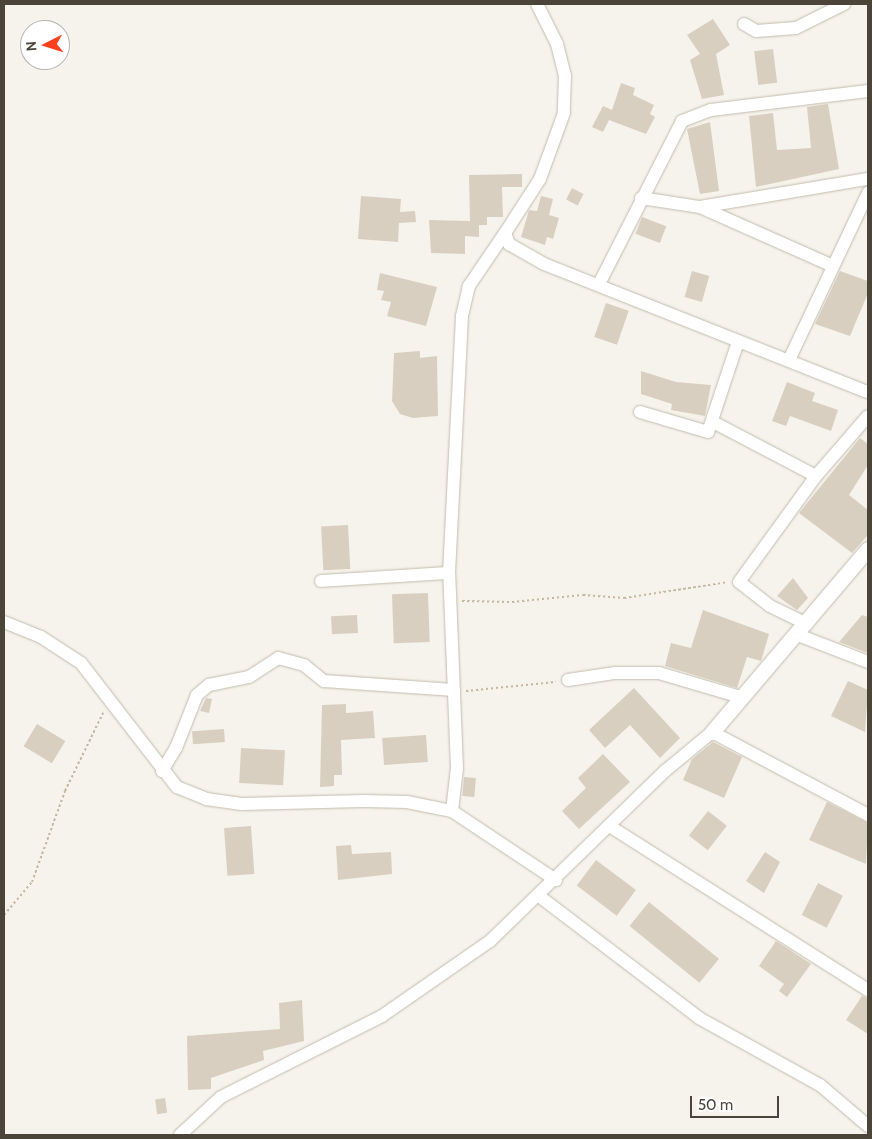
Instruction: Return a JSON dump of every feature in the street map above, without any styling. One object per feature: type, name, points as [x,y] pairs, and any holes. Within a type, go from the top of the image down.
[{"type":"street","points":[[452,811],[457,768],[450,573],[462,316],[468,286],[540,179],[564,113],[565,75],[557,44],[537,4]]},
{"type":"street","points":[[744,24],[756,31],[796,28],[844,4]]},
{"type":"street","points":[[599,284],[641,198],[682,121],[711,110],[868,91]]},
{"type":"street","points":[[700,207],[868,178]]},
{"type":"street","points":[[789,360],[831,265],[868,193]]},
{"type":"street","points":[[641,198],[700,207],[831,265]]},
{"type":"street","points":[[505,233],[509,244],[544,264],[599,284],[738,342],[789,360],[868,392]]},
{"type":"street","points":[[640,412],[708,432],[715,424],[738,342]]},
{"type":"street","points":[[868,416],[816,476],[739,582],[802,630],[868,662]]},
{"type":"street","points":[[715,424],[816,476]]},
{"type":"street","points":[[180,1135],[221,1097],[382,1016],[490,941],[556,880],[580,851],[611,827],[666,771],[712,732],[740,697],[802,630],[868,549]]},
{"type":"street","points":[[321,581],[450,573]]},
{"type":"street","points":[[4,622],[42,637],[81,663],[111,697],[162,771],[178,787],[206,799],[242,804],[364,801],[452,811],[556,880]]},
{"type":"street","points":[[162,771],[176,748],[197,695],[209,685],[249,677],[278,658],[304,665],[324,681],[454,690]]},
{"type":"street","points":[[568,680],[615,672],[660,673],[740,697]]},
{"type":"street","points":[[712,732],[868,815]]},
{"type":"street","points":[[611,827],[868,990]]},
{"type":"street","points":[[539,896],[699,1018],[820,1086],[868,1126]]},
{"type":"path","points":[[452,601],[512,602],[583,595],[624,598],[665,594],[691,585],[739,582]]},
{"type":"path","points":[[454,690],[487,692],[568,680]]},
{"type":"path","points":[[4,914],[32,882],[65,791],[111,697]]},
{"type":"building","points":[[713,19],[730,45],[716,54],[724,95],[702,99],[690,60],[700,54],[687,35]]},
{"type":"building","points":[[773,49],[777,83],[758,85],[754,51]]},
{"type":"building","points":[[621,83],[635,88],[633,95],[654,105],[650,114],[655,117],[646,134],[609,120],[603,132],[592,127],[603,106],[612,110]]},
{"type":"building","points":[[828,104],[839,169],[756,187],[749,116],[773,113],[777,150],[811,148],[807,107]]},
{"type":"building","points":[[710,122],[719,191],[700,194],[687,129]]},
{"type":"building","points":[[522,174],[522,187],[502,187],[503,217],[487,217],[487,225],[479,225],[479,237],[465,236],[465,254],[431,253],[429,220],[470,221],[469,175]]},
{"type":"building","points":[[572,188],[584,194],[578,205],[566,200]]},
{"type":"building","points":[[361,196],[401,199],[400,212],[415,211],[416,222],[399,223],[398,242],[358,239]]},
{"type":"building","points":[[541,196],[553,199],[549,215],[559,218],[553,239],[547,237],[545,245],[521,237],[529,210],[537,211]]},
{"type":"building","points":[[642,217],[666,226],[660,243],[636,234]]},
{"type":"building","points":[[692,271],[709,276],[702,302],[685,297]]},
{"type":"building","points":[[840,271],[868,281],[868,293],[850,336],[815,324]]},
{"type":"building","points":[[380,273],[437,287],[426,326],[387,316],[391,302],[381,300],[384,291],[377,290]]},
{"type":"building","points":[[606,303],[629,311],[617,345],[594,337]]},
{"type":"building","points":[[420,351],[420,358],[437,356],[438,416],[413,418],[400,414],[392,401],[394,353]]},
{"type":"building","points":[[641,371],[676,382],[711,385],[705,416],[671,410],[672,404],[641,394]]},
{"type":"building","points":[[787,382],[815,393],[812,401],[838,410],[831,431],[790,416],[786,426],[772,421]]},
{"type":"building","points":[[860,438],[868,444],[868,465],[849,495],[868,510],[868,535],[852,553],[799,513]]},
{"type":"building","points":[[348,525],[350,569],[323,570],[321,526]]},
{"type":"building","points":[[793,578],[808,598],[797,610],[777,596]]},
{"type":"building","points":[[428,593],[430,642],[394,643],[392,594]]},
{"type":"building","points":[[703,610],[769,634],[761,661],[747,657],[737,688],[665,666],[671,643],[691,648]]},
{"type":"building","points":[[357,615],[358,633],[332,634],[331,616]]},
{"type":"building","points":[[862,615],[868,617],[868,653],[839,642]]},
{"type":"building","points":[[848,681],[868,690],[865,732],[831,716]]},
{"type":"building","points":[[634,688],[680,738],[660,758],[630,725],[605,748],[589,730]]},
{"type":"building","points":[[206,698],[212,699],[209,713],[200,711]]},
{"type":"building","points":[[346,704],[346,713],[373,711],[375,738],[341,740],[342,775],[334,775],[334,786],[320,787],[322,705]]},
{"type":"building","points":[[37,724],[65,741],[52,763],[24,746]]},
{"type":"building","points":[[224,729],[225,742],[193,744],[192,731]]},
{"type":"building","points":[[426,735],[428,762],[384,765],[382,738]]},
{"type":"building","points":[[713,742],[742,757],[724,798],[683,780],[692,759]]},
{"type":"building","points":[[241,748],[285,750],[283,785],[239,783]]},
{"type":"building","points":[[603,754],[630,782],[579,829],[562,811],[586,788],[578,778]]},
{"type":"building","points":[[464,777],[476,778],[474,797],[462,796]]},
{"type":"building","points":[[827,802],[868,823],[866,864],[809,840]]},
{"type":"building","points":[[708,811],[727,826],[708,850],[689,835]]},
{"type":"building","points":[[251,826],[254,874],[227,876],[224,828]]},
{"type":"building","points":[[351,845],[352,854],[391,852],[392,874],[338,880],[336,846]]},
{"type":"building","points":[[765,852],[780,862],[764,893],[746,881]]},
{"type":"building","points":[[596,860],[636,890],[617,916],[577,886]]},
{"type":"building","points":[[818,883],[843,896],[827,928],[802,915]]},
{"type":"building","points":[[649,902],[719,959],[699,983],[629,926]]},
{"type":"building","points":[[776,941],[811,964],[787,997],[779,991],[784,984],[759,966]]},
{"type":"building","points":[[862,996],[868,998],[868,1034],[846,1020]]},
{"type":"building","points":[[302,1000],[304,1041],[263,1051],[264,1060],[211,1078],[211,1089],[188,1090],[187,1036],[280,1029],[279,1003]]},
{"type":"building","points":[[165,1098],[167,1113],[157,1114],[155,1099]]}]
